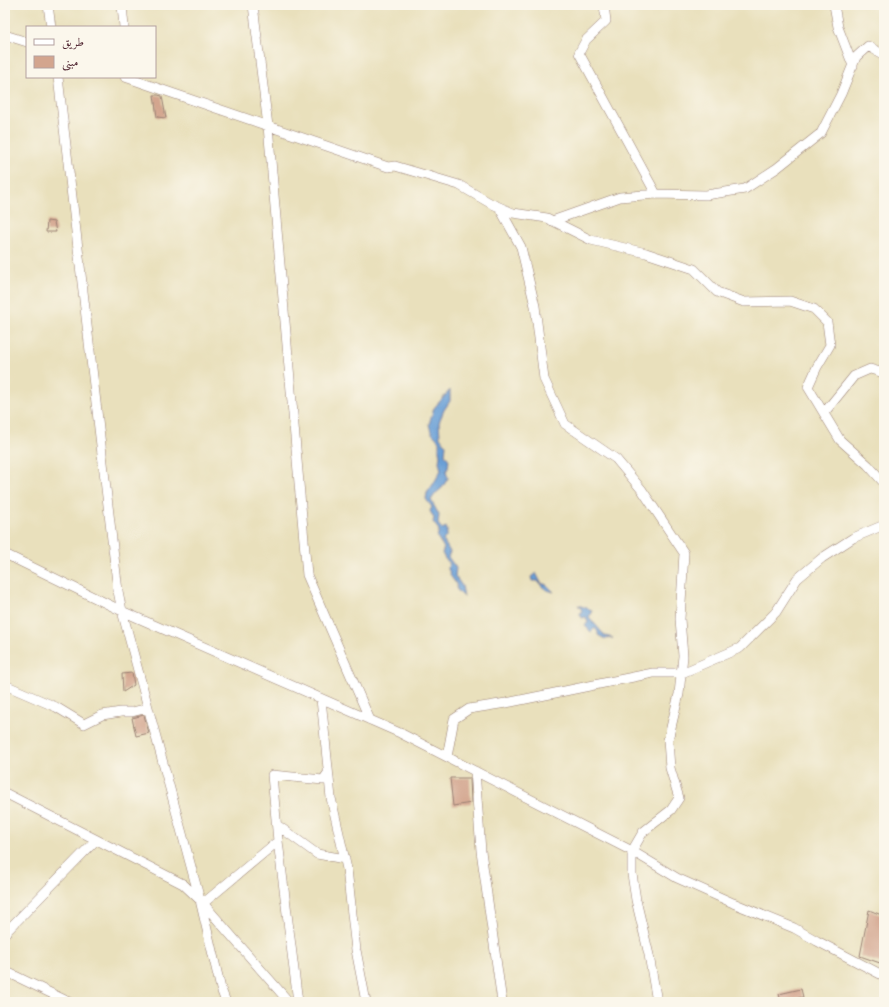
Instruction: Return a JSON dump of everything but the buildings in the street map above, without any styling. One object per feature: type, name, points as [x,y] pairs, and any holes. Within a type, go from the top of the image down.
[{"type":"street","points":[[48,5],[51,26]]},
{"type":"street","points":[[122,5],[124,26]]},
{"type":"street","points":[[253,5],[268,126],[307,575],[370,720]]},
{"type":"street","points":[[604,5],[606,21],[586,40],[579,53],[656,194]]},
{"type":"street","points":[[834,5],[838,27],[853,66]]},
{"type":"street","points":[[5,35],[26,42]]},
{"type":"street","points":[[552,221],[620,197],[656,194],[706,196],[745,189],[777,168],[821,133],[841,94],[856,57],[868,46],[884,55]]},
{"type":"street","points":[[58,78],[122,611],[200,900],[221,989],[226,1002]]},
{"type":"street","points":[[128,78],[388,167],[395,166],[459,184],[490,203],[513,213],[547,218],[591,240],[646,253],[694,269],[717,292],[744,302],[790,301],[814,309],[826,322],[830,345],[808,387],[840,440],[868,465],[884,483]]},
{"type":"street","points":[[499,207],[521,247],[535,306],[544,379],[565,424],[616,459],[642,490],[684,553],[680,619],[683,656],[682,672],[679,694],[668,740],[670,768],[679,798],[670,810],[643,832],[632,851],[632,874],[636,900],[649,955],[657,1002]]},
{"type":"street","points":[[824,413],[854,376],[870,369],[884,373]]},
{"type":"street","points":[[447,757],[454,719],[469,709],[506,703],[653,673],[682,672],[740,648],[776,612],[797,579],[822,558],[853,538],[884,525]]},
{"type":"street","points":[[5,554],[122,611],[400,733],[632,851],[677,878],[794,928],[884,976]]},
{"type":"street","points":[[5,685],[56,707],[84,724],[102,715],[132,712],[148,708]]},
{"type":"street","points":[[321,699],[331,798],[348,876],[356,950],[366,1002]]},
{"type":"street","points":[[475,771],[481,851],[502,1002]]},
{"type":"street","points":[[298,1002],[278,841],[272,775],[323,780],[328,773]]},
{"type":"street","points":[[5,793],[183,884],[200,900],[289,1002]]},
{"type":"street","points":[[277,825],[317,854],[345,859]]},
{"type":"street","points":[[5,933],[96,840]]},
{"type":"street","points":[[200,900],[206,901],[278,841]]},
{"type":"street","points":[[5,971],[69,1002]]},
{"type":"water","points":[[450,390],[450,401],[439,422],[440,437],[446,445],[445,454],[449,460],[446,472],[448,478],[442,488],[431,500],[439,515],[438,524],[442,529],[446,527],[447,534],[443,540],[450,552],[448,557],[456,568],[455,576],[462,586],[464,597],[457,590],[456,583],[451,577],[448,569],[449,562],[445,559],[442,553],[444,548],[437,537],[439,530],[433,522],[434,518],[430,511],[432,507],[426,499],[427,493],[441,470],[439,462],[439,441],[431,432],[429,424],[434,408]]},
{"type":"water","points":[[536,573],[541,583],[547,585],[554,592],[544,588],[538,581],[532,581],[531,577]]},
{"type":"water","points":[[578,605],[592,610],[589,617],[605,636],[613,638],[605,639],[598,635],[595,628],[591,632],[585,626],[588,622],[586,617],[582,618],[580,614],[582,610]]}]
